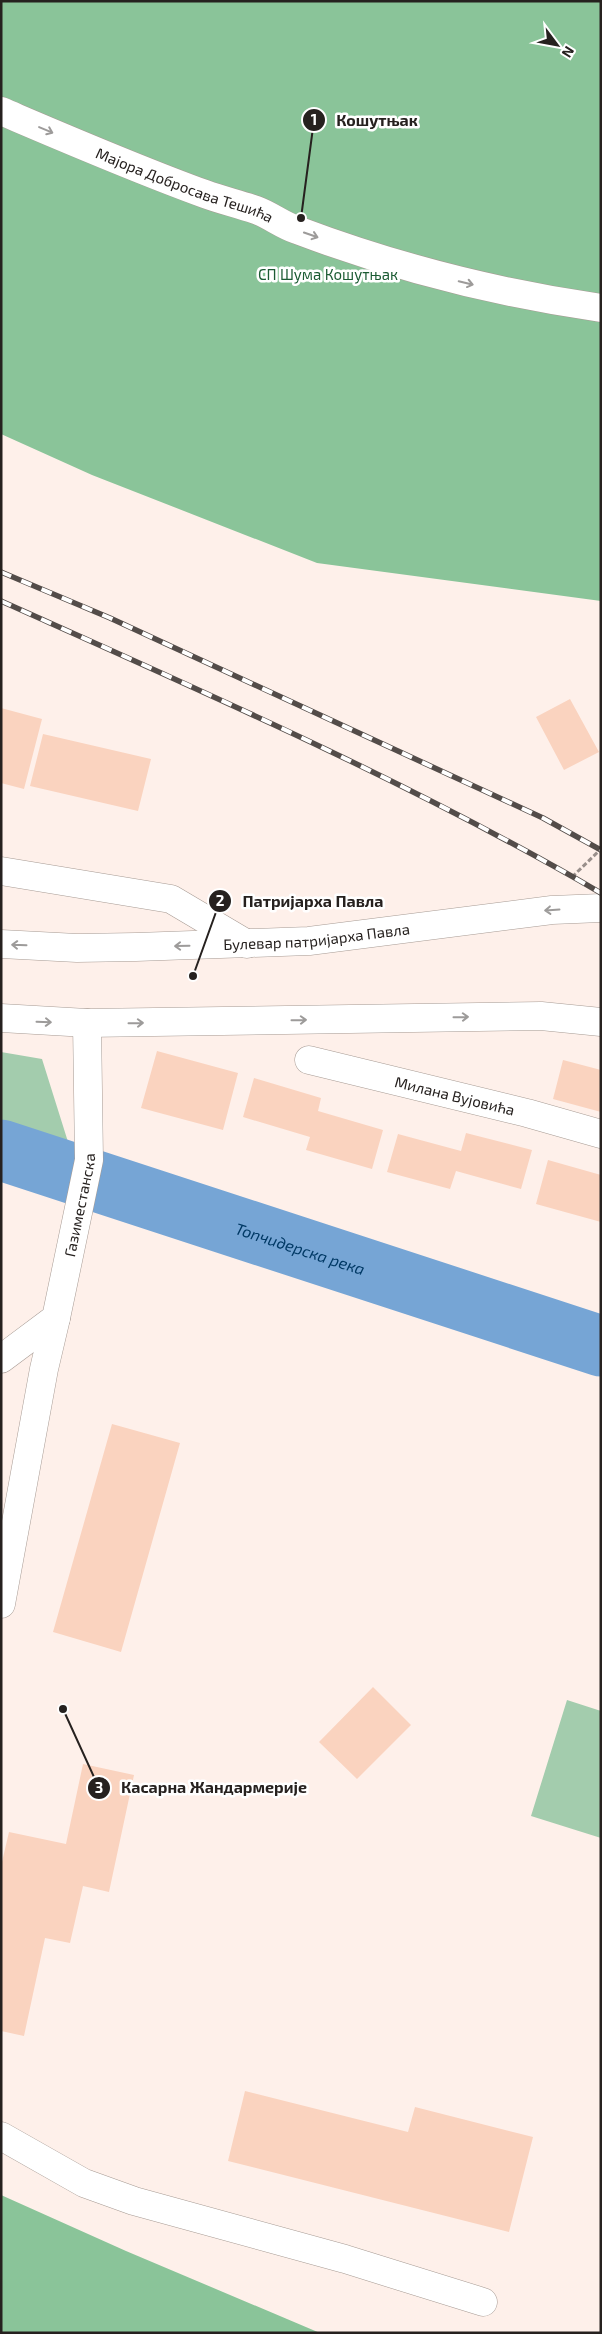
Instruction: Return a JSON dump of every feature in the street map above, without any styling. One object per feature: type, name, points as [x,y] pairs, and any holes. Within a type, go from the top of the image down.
[{"type":"street","name":"Мајора Добросава Тешића","points":[[1,111],[206,195],[258,211],[295,229],[368,254],[464,282],[517,294],[601,308]]},
{"type":"street","points":[[1,871],[171,899],[246,944]]},
{"type":"street","name":"Булевар патријарха Павла","points":[[1,944],[77,948],[309,941],[552,910],[601,908]]},
{"type":"street","points":[[1,1018],[87,1023],[541,1016],[601,1022]]},
{"type":"street","name":"Газиместанска","points":[[1,1604],[42,1379],[89,1160],[87,1023]]},
{"type":"street","name":"Милана Вујовића","points":[[308,1060],[518,1111],[601,1134]]},
{"type":"street","points":[[1,1359],[56,1318]]},
{"type":"street","points":[[1,2136],[84,2183],[134,2201],[344,2259],[483,2302]]},
{"type":"path","points":[[567,884],[601,848]]},
{"type":"green space","name":"СП Шума Кошутњак","points":[[1,1],[601,1],[601,601],[317,563],[92,475],[1,434]]},
{"type":"green space","points":[[1,1052],[42,1059],[74,1161],[1,1137]]},
{"type":"green space","points":[[567,1700],[601,1711],[601,1838],[531,1816]]},
{"type":"green space","points":[[1,2195],[126,2251],[320,2333],[1,2333]]},
{"type":"building","points":[[570,699],[599,752],[564,770],[536,717]]},
{"type":"building","points":[[1,708],[42,719],[24,789],[1,783]]},
{"type":"building","points":[[43,734],[151,759],[138,811],[30,786]]},
{"type":"building","points":[[157,1051],[238,1073],[223,1130],[141,1108]]},
{"type":"building","points":[[563,1060],[601,1070],[601,1112],[553,1099]]},
{"type":"building","points":[[254,1078],[321,1098],[318,1111],[383,1130],[372,1169],[306,1150],[310,1137],[243,1117]]},
{"type":"building","points":[[466,1133],[532,1150],[521,1189],[456,1171],[450,1189],[387,1172],[398,1134],[461,1151]]},
{"type":"building","points":[[548,1160],[601,1175],[601,1222],[536,1204]]},
{"type":"building","points":[[112,1424],[180,1443],[121,1652],[53,1632]]},
{"type":"building","points":[[373,1687],[411,1725],[357,1779],[319,1742]]},
{"type":"building","points":[[83,1764],[134,1775],[109,1892],[83,1886],[70,1943],[45,1938],[24,2036],[1,2031],[1,1866],[9,1832],[66,1844]]},
{"type":"building","points":[[245,2091],[408,2132],[415,2107],[533,2137],[509,2232],[228,2161]]},
{"type":"waterway","name":"Топчидерска река","points":[[1,1150],[601,1346]]},
{"type":"railway","points":[[1,572],[110,618],[543,818],[601,850]]},
{"type":"railway","points":[[1,601],[229,704],[380,775],[528,852],[601,893]]},
{"type":"place","name":"Кошутњак","points":[[301,218]]},
{"type":"place","name":"Патријарха Павла","points":[[193,976]]},
{"type":"place","name":"Касарна Жандармерије","points":[[63,1709]]}]
